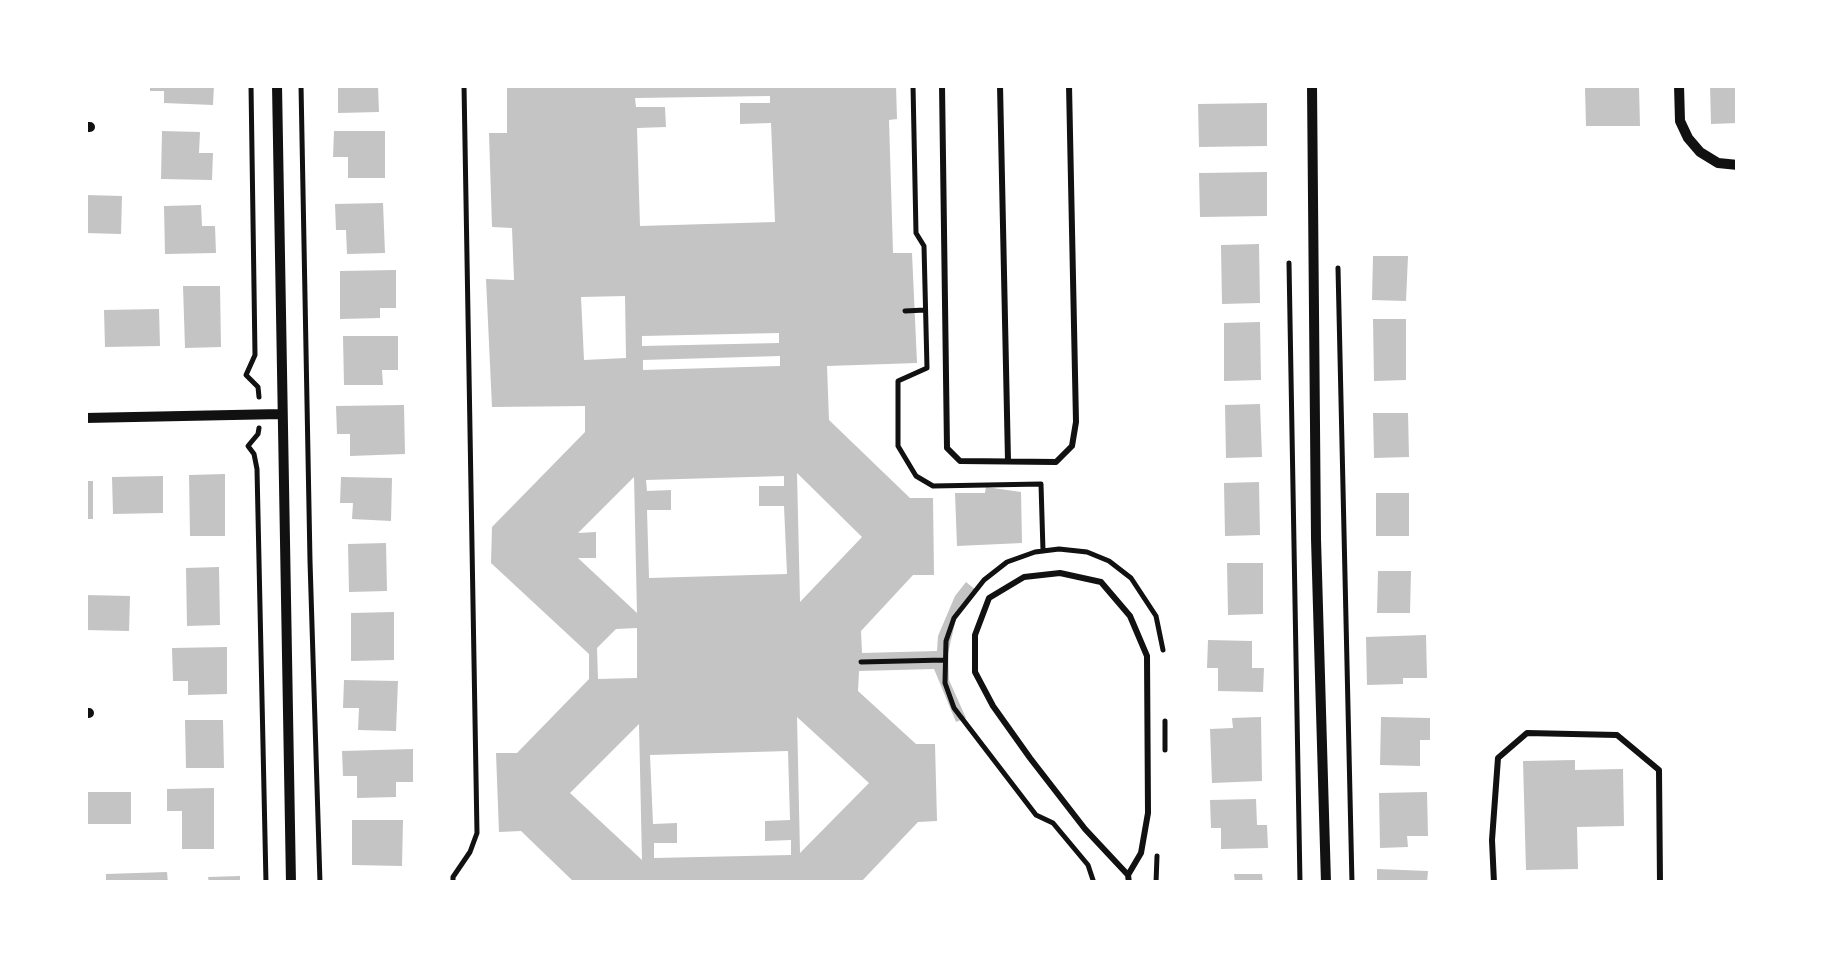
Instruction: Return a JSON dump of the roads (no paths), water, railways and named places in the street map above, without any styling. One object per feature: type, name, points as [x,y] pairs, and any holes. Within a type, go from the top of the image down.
[{"type":"street","points":[[277,85],[290,883]]},
{"type":"street","points":[[1312,85],[1316,539],[1326,883]]},
{"type":"street","points":[[1679,85],[1680,121],[1688,138],[1718,164],[1738,165]]},
{"type":"street","points":[[85,418],[282,414]]},
{"type":"lane","points":[[942,85],[947,448],[960,461],[1056,462],[1072,446],[1076,422],[1068,85]]},
{"type":"lane","points":[[1000,85],[1008,461]]},
{"type":"lane","points":[[1060,572],[1101,582],[1130,616],[1147,656],[1148,813],[1141,853],[1128,879],[1030,758],[993,706],[975,672],[975,635],[989,598],[1024,577],[1060,572]]},
{"type":"lane","points":[[1494,883],[1492,840],[1498,758],[1528,733],[1617,735],[1659,770],[1660,883]]}]
